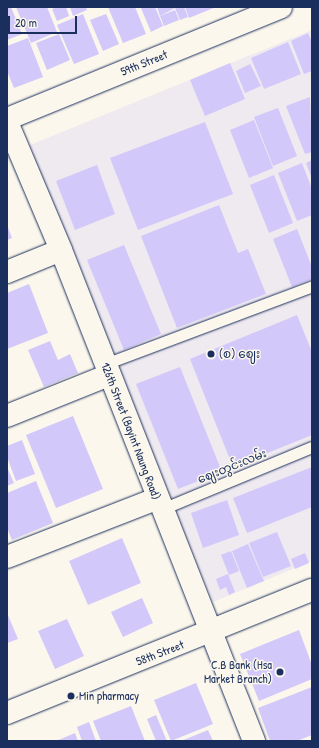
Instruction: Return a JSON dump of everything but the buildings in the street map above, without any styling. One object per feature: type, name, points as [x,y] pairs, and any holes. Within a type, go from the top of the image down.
[{"type":"street","name":"59th Street","points":[[7,121],[281,7]]},
{"type":"street","name":"126th Street (Bayint Naung Road)","points":[[7,121],[61,250],[254,741]]},
{"type":"street","points":[[7,272],[61,250]]},
{"type":"street","points":[[7,416],[107,370]]},
{"type":"street","points":[[7,557],[160,504]]},
{"type":"street","name":"58th Street","points":[[7,713],[211,633],[312,590]]},
{"type":"lane","points":[[107,370],[312,286]]},
{"type":"lane","name":"ဈေးတွင်းလမ်း","points":[[160,504],[312,447]]},
{"type":"shaded area","name":"(စ) ဈေး","points":[[312,30],[312,561],[213,602],[23,148]]},
{"type":"place","name":"(စ) ဈေး","points":[[211,354]]},
{"type":"place","name":"C.B Bank (Hsa Market Branch)","points":[[280,672]]},
{"type":"place","name":"Min pharmacy","points":[[71,696]]}]
